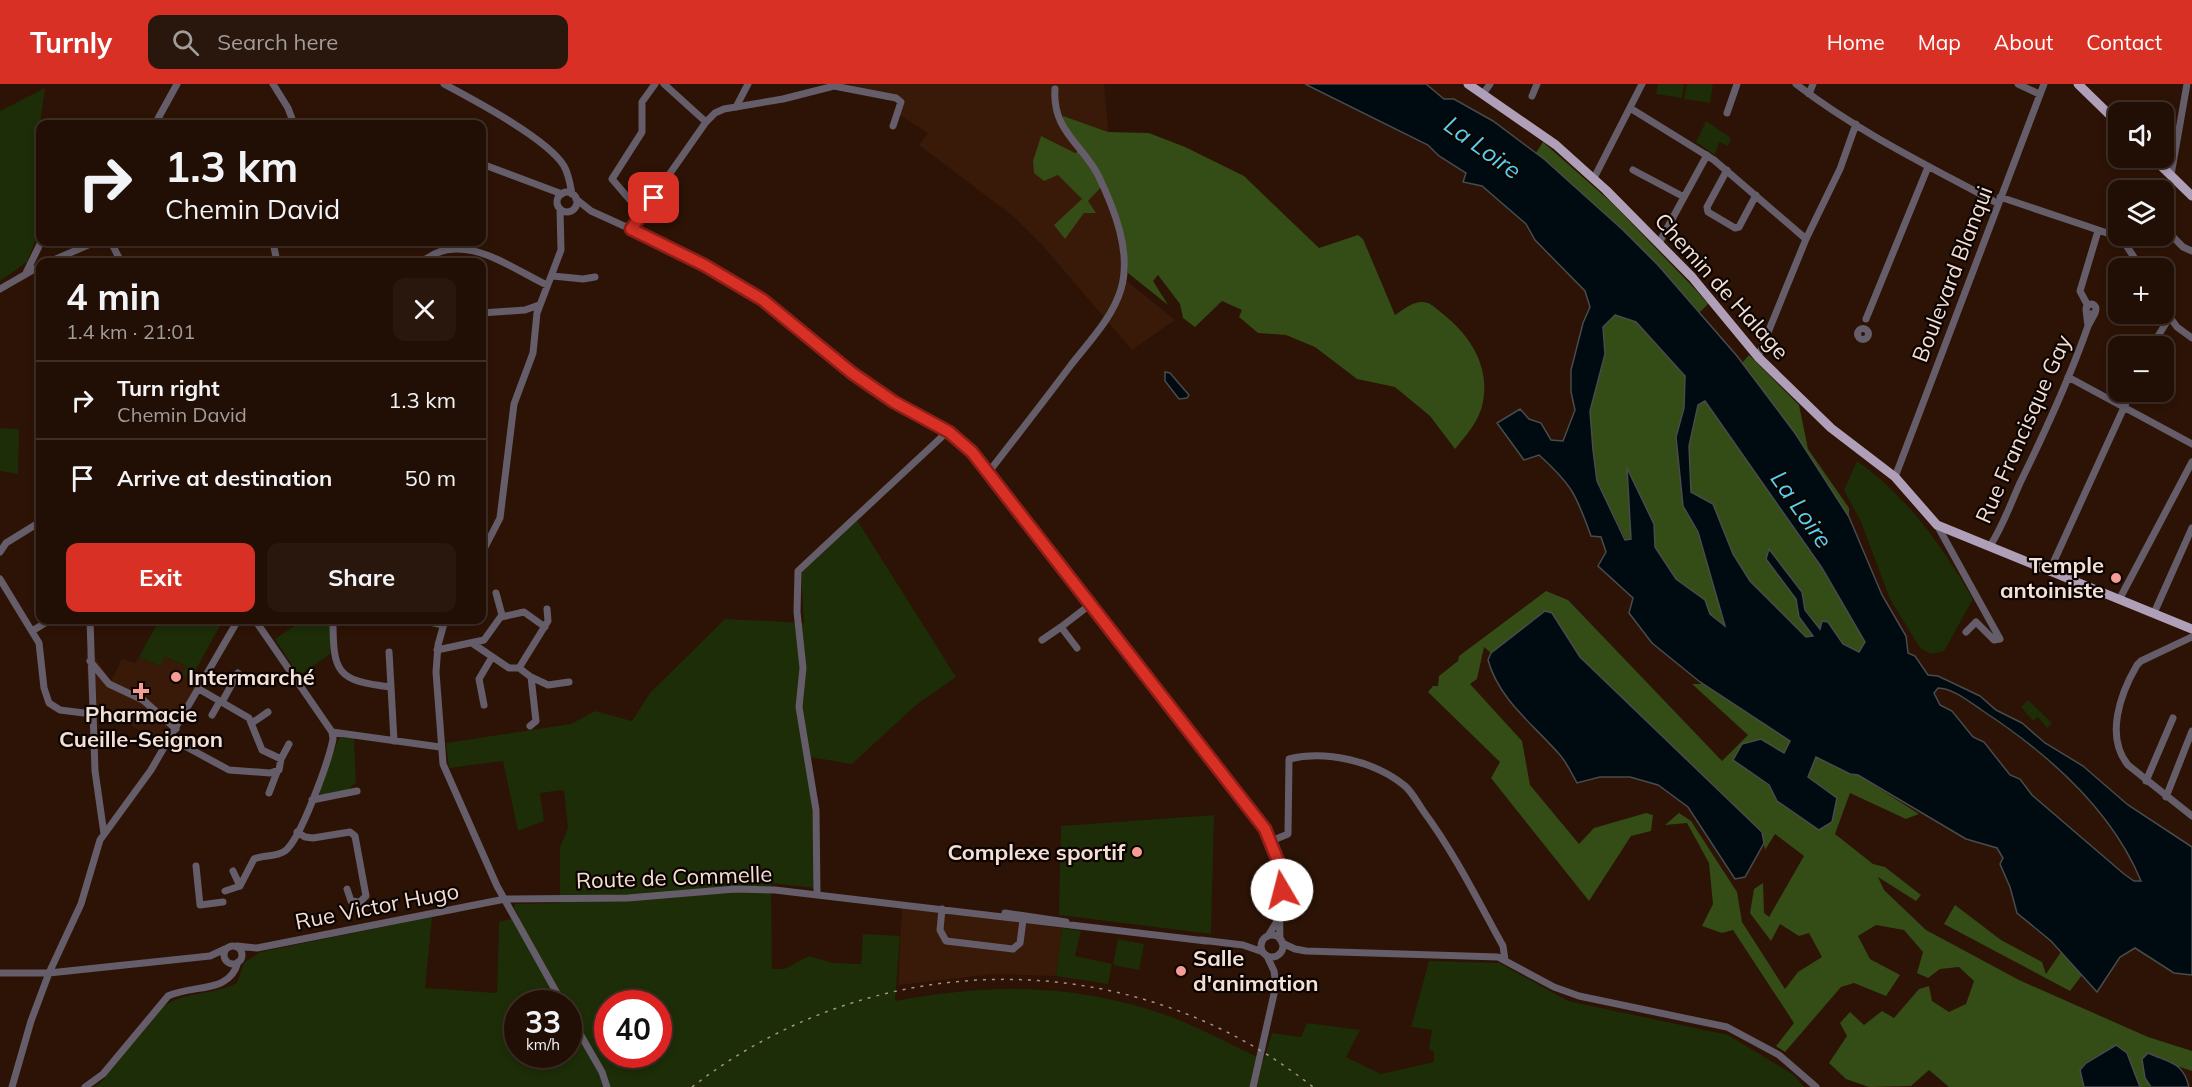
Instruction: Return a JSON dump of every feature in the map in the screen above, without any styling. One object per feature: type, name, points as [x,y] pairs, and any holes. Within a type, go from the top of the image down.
[{"type":"main road","name":"Chemin de Halage","points":[[1468,84],[1556,145],[1594,178],[1692,277],[1758,357],[1831,428],[1895,477],[1937,525]]},
{"type":"main road","points":[[2078,84],[2108,113]]},
{"type":"main road","points":[[2164,168],[2192,196]]},
{"type":"main road","points":[[1937,525],[2192,629]]},
{"type":"street","points":[[157,120],[177,84]]},
{"type":"street","points":[[273,84],[292,120]]},
{"type":"street","points":[[444,84],[502,116],[556,156],[568,174],[568,195],[575,208],[561,222]]},
{"type":"street","points":[[642,214],[612,178],[642,132],[642,102],[655,84]]},
{"type":"street","points":[[664,84],[706,122]]},
{"type":"street","points":[[736,107],[748,84]]},
{"type":"street","points":[[1483,94],[1490,84]]},
{"type":"street","points":[[1532,96],[1537,84]]},
{"type":"street","points":[[1594,178],[1642,84]]},
{"type":"street","points":[[1727,113],[1737,84]]},
{"type":"street","points":[[1796,84],[1856,124],[1928,167],[1999,200],[2098,231],[2124,242],[2134,258]]},
{"type":"street","points":[[1809,94],[1813,84]]},
{"type":"street","points":[[2018,84],[2039,94]]},
{"type":"street","name":"Boulevard Blanqui","points":[[1895,477],[2044,84]]},
{"type":"street","points":[[2171,175],[2187,84]]},
{"type":"street","points":[[631,229],[715,112],[783,99],[834,86],[850,87],[896,98],[902,102],[893,126]]},
{"type":"street","points":[[988,473],[1106,319],[1121,289],[1124,249],[1120,234],[1105,189],[1094,167],[1061,126],[1054,99],[1055,89]]},
{"type":"street","points":[[1630,108],[1707,155],[1806,238]]},
{"type":"street","points":[[1758,357],[1806,238],[1840,169],[1856,124]]},
{"type":"street","points":[[1659,243],[1707,155]]},
{"type":"street","points":[[486,166],[540,187],[568,195],[591,211],[743,287],[852,373],[894,402],[947,432],[972,452],[1254,814],[1271,841],[1282,880],[1279,918],[1281,941],[1274,971]]},
{"type":"street","points":[[1864,330],[1866,319],[1928,167]]},
{"type":"street","points":[[1633,170],[1684,197]]},
{"type":"street","points":[[1727,170],[1707,207],[1708,212],[1735,228],[1739,227],[1756,195]]},
{"type":"street","points":[[540,187],[559,207],[569,212],[591,211]]},
{"type":"street","points":[[486,544],[500,518],[514,404],[533,353],[539,305],[553,276],[561,250],[559,207],[568,195]]},
{"type":"street","name":"Rue Francisque Gay","points":[[1990,546],[2005,522],[2095,314],[2090,314],[2080,291],[2098,231]]},
{"type":"street","points":[[2174,239],[2183,248],[2192,251]]},
{"type":"street","points":[[25,275],[39,246]]},
{"type":"street","points":[[58,258],[86,246]]},
{"type":"street","points":[[428,258],[436,252],[449,248],[472,249],[547,285]]},
{"type":"street","points":[[0,289],[36,268]]},
{"type":"street","points":[[553,276],[583,279],[595,277]]},
{"type":"street","points":[[486,313],[525,310],[539,305]]},
{"type":"street","name":"Rue Francisque Gay","points":[[2087,308],[2088,326]]},
{"type":"street","points":[[2174,322],[2192,338]]},
{"type":"street","points":[[2068,377],[2192,444]]},
{"type":"street","points":[[2049,572],[2126,402]]},
{"type":"street","points":[[817,894],[816,810],[799,707],[803,668],[797,612],[798,571],[947,432]]},
{"type":"street","points":[[2119,600],[2192,462]]},
{"type":"street","points":[[1,546],[36,524]]},
{"type":"street","points":[[1937,525],[2000,639],[1994,640],[1979,623],[1972,625],[1966,632]]},
{"type":"street","points":[[2154,614],[2192,528]]},
{"type":"street","points":[[0,579],[32,631],[41,652],[44,688],[49,703],[60,710],[93,714]]},
{"type":"street","points":[[496,593],[501,616]]},
{"type":"street","points":[[1042,640],[1091,604]]},
{"type":"street","points":[[519,668],[548,621],[547,609]]},
{"type":"street","points":[[437,650],[484,640],[501,616],[524,612],[544,627]]},
{"type":"street","points":[[32,631],[43,624]]},
{"type":"street","points":[[90,624],[95,771],[104,834]]},
{"type":"street","points":[[12,1087],[23,1045],[49,973],[81,904],[104,834],[151,770],[236,624]]},
{"type":"street","points":[[225,891],[240,886],[254,859],[284,851],[297,832],[312,800],[332,744],[332,732],[258,624]]},
{"type":"street","points":[[333,624],[334,655],[347,677],[361,684],[391,687]]},
{"type":"street","points":[[444,624],[437,650],[440,747],[448,777],[496,886],[555,990]]},
{"type":"street","points":[[1061,627],[1077,648]]},
{"type":"street","points":[[2192,637],[2138,664],[2118,715],[2115,734],[2121,756],[2146,781],[2192,816]]},
{"type":"street","points":[[472,643],[509,668],[519,668],[548,685],[569,682]]},
{"type":"street","points":[[389,652],[394,741]]},
{"type":"street","points":[[484,705],[479,679],[492,657]]},
{"type":"street","points":[[90,661],[109,684],[143,700],[176,729]]},
{"type":"street","points":[[212,715],[238,673]]},
{"type":"street","points":[[530,726],[536,721],[531,677]]},
{"type":"street","points":[[199,689],[252,723],[262,750],[281,759]]},
{"type":"street","points":[[252,723],[268,712]]},
{"type":"street","points":[[2146,781],[2173,718]]},
{"type":"street","points":[[2166,797],[2192,731]]},
{"type":"street","points":[[332,732],[440,747]]},
{"type":"street","points":[[171,738],[233,772],[277,772]]},
{"type":"street","points":[[269,793],[277,772],[282,766],[281,759],[290,744]]},
{"type":"street","points":[[1271,841],[1288,834],[1289,759],[1329,756],[1360,763],[1384,774],[1406,787],[1431,821],[1503,946],[1505,960]]},
{"type":"street","points":[[312,800],[357,791]]},
{"type":"street","points":[[297,832],[308,838],[350,832],[355,836],[366,896],[360,902],[351,902],[347,888]]},
{"type":"street","points":[[196,866],[201,905],[223,902]]},
{"type":"street","points":[[233,871],[240,886]]},
{"type":"street","name":"Route de Commelle","points":[[505,899],[628,898],[735,889],[817,894],[1206,940]]},
{"type":"street","name":"Rue Victor Hugo","points":[[225,949],[231,945],[257,948],[505,899]]},
{"type":"street","points":[[946,910],[940,930],[946,941],[1013,949],[1020,943],[1023,920]]},
{"type":"street","name":"Route de Commelle","points":[[946,910],[1021,914],[1243,945],[1265,954],[1278,955]]},
{"type":"street","points":[[1253,1087],[1276,985],[1274,971],[1265,954],[1265,939],[1279,918]]},
{"type":"street","points":[[1265,939],[1281,941],[1295,949]]},
{"type":"street","name":"Route de Commelle","points":[[1243,945],[1265,939]]},
{"type":"street","points":[[231,979],[240,959],[237,946]]},
{"type":"street","name":"Rue Victor Hugo","points":[[240,959],[257,948]]},
{"type":"street","points":[[0,973],[49,973],[210,956],[225,949],[231,979]]},
{"type":"street","points":[[1278,955],[1295,949],[1371,954],[1475,955],[1505,960],[1554,987],[1579,996],[1727,1028],[1779,1055],[1816,1087]]},
{"type":"street","points":[[210,956],[226,961],[240,959]]},
{"type":"street","points":[[85,1087],[104,1074],[168,996],[231,979]]},
{"type":"street","points":[[582,1037],[602,1072],[607,1087]]},
{"type":"shaded area","points":[[852,84],[1104,84],[1123,278],[1175,320],[1132,350],[1041,244],[1014,217],[919,145],[928,133],[898,114],[901,102],[850,87]]},
{"type":"shaded area","points":[[86,653],[93,654],[111,681],[122,659],[135,663],[139,657],[161,666],[164,657],[186,666],[183,675],[199,682],[163,744],[89,701]]},
{"type":"shaded area","points":[[902,908],[1062,928],[1056,976],[994,974],[898,985]]},
{"type":"green space","points":[[1658,84],[1684,84],[1682,98],[1656,94]]},
{"type":"green space","points":[[1687,84],[1713,84],[1710,103],[1684,99]]},
{"type":"green space","points":[[45,88],[40,120],[36,120],[36,239],[27,262],[0,281],[0,111]]},
{"type":"green space","points":[[1063,116],[1108,132],[1149,133],[1185,147],[1244,176],[1319,248],[1358,235],[1363,239],[1395,315],[1414,303],[1430,304],[1460,330],[1479,359],[1484,381],[1481,409],[1471,429],[1455,449],[1430,416],[1395,387],[1357,379],[1315,347],[1286,335],[1258,333],[1239,317],[1242,310],[1222,301],[1195,327],[1183,318],[1180,304],[1158,275],[1153,281],[1168,305],[1128,273],[1122,226],[1105,183],[1088,201],[1096,213],[1084,213],[1065,239],[1054,225],[1082,199],[1058,175],[1044,181],[1034,173],[1033,161],[1041,136],[1075,153],[1083,149],[1063,123]]},
{"type":"green space","points":[[1706,121],[1731,138],[1728,146],[1719,142],[1715,155],[1696,142]]},
{"type":"green space","points":[[1543,142],[1611,202],[1696,290],[1708,304],[1700,312],[1623,230],[1536,153]]},
{"type":"green space","points":[[1615,315],[1636,321],[1685,376],[1684,408],[1676,437],[1683,506],[1698,532],[1726,627],[1710,614],[1705,600],[1676,579],[1654,547],[1654,524],[1628,470],[1631,539],[1626,540],[1597,481],[1590,411],[1605,354],[1603,327]]},
{"type":"green space","points":[[1749,355],[1799,405],[1808,449],[1849,508],[1849,517],[1742,363]]},
{"type":"green space","points":[[1705,400],[1822,569],[1865,642],[1859,652],[1843,644],[1828,622],[1820,629],[1805,609],[1802,592],[1766,559],[1796,599],[1799,617],[1813,636],[1806,638],[1750,582],[1733,554],[1713,504],[1691,492],[1689,446],[1698,405]]},
{"type":"green space","points":[[0,428],[19,429],[18,474],[0,471]]},
{"type":"green space","points":[[1857,461],[1908,506],[1936,541],[1973,599],[1944,651],[1931,654],[1920,648],[1890,599],[1861,522],[1844,490]]},
{"type":"green space","points":[[857,520],[956,677],[916,705],[852,764],[810,757],[815,888],[771,883],[772,969],[784,969],[809,956],[833,963],[861,964],[863,934],[900,936],[895,1001],[965,991],[999,989],[1033,989],[1100,997],[1169,1016],[1264,1060],[1272,1033],[1301,1037],[1307,1023],[1360,1030],[1346,1057],[1381,1074],[1434,1062],[1434,1052],[1429,1049],[1432,1030],[1411,1027],[1429,961],[1499,963],[1568,1001],[1728,1035],[1794,1075],[1804,1087],[94,1087],[101,1082],[164,1006],[181,998],[219,990],[237,983],[244,963],[260,952],[432,917],[425,988],[497,993],[499,922],[519,917],[514,908],[515,904],[560,903],[560,847],[568,828],[564,790],[540,793],[544,821],[518,831],[503,761],[449,768],[446,743],[571,724],[595,711],[632,721],[650,693],[725,619],[804,623],[801,573]]},
{"type":"green space","points":[[1546,591],[1568,600],[1722,761],[1748,735],[1692,684],[1707,684],[1790,741],[1784,753],[1761,739],[1733,760],[1769,785],[1777,801],[1807,777],[1816,757],[1850,774],[1858,775],[1919,814],[1906,819],[1850,793],[1835,834],[1873,864],[1885,867],[1921,895],[1916,901],[1878,877],[1884,890],[1926,930],[2019,980],[2148,1037],[2192,1051],[2192,1071],[2180,1067],[2145,1078],[2151,1087],[2140,1087],[2116,1045],[2086,1062],[2080,1070],[2084,1087],[1949,1087],[1929,1070],[1911,1086],[1869,1087],[1846,1079],[1829,1063],[1847,1036],[1840,1023],[1850,1012],[1864,1025],[1882,1011],[1894,1018],[1919,989],[1929,986],[1932,1001],[1949,1012],[1966,1004],[1974,981],[1959,967],[1940,969],[1928,978],[1917,973],[1923,952],[1904,930],[1876,925],[1858,936],[1870,959],[1900,975],[1886,996],[1854,983],[1841,987],[1785,1052],[1776,1046],[1794,1023],[1733,930],[1722,933],[1702,926],[1713,904],[1709,863],[1687,823],[1665,825],[1679,813],[1691,821],[1737,892],[1742,922],[1785,989],[1798,972],[1822,957],[1809,933],[1799,936],[1780,924],[1771,941],[1750,913],[1754,889],[1763,883],[1764,913],[1769,917],[1804,856],[1775,834],[1765,850],[1762,832],[1580,657],[1552,614],[1545,611],[1491,653],[1484,647],[1477,679],[1470,684],[1522,741],[1530,785],[1579,844],[1594,828],[1646,813],[1653,815],[1651,831],[1631,836],[1589,901],[1491,778],[1500,762],[1428,692],[1433,686],[1438,686],[1439,676],[1458,661],[1459,656]]},
{"type":"green space","points":[[157,624],[221,624],[194,673],[198,676],[196,680],[182,675],[186,666],[165,657],[161,666],[139,657]]},
{"type":"green space","points":[[297,624],[330,624],[330,654],[299,676],[275,639]]},
{"type":"green space","points":[[2028,700],[2052,723],[2047,728],[2038,717],[2033,721],[2021,707]]},
{"type":"green space","points":[[340,736],[354,738],[356,782],[348,790],[321,795],[318,792]]},
{"type":"green space","name":"Complexe sportif","points":[[1214,815],[1211,934],[1059,915],[1061,826]]},
{"type":"green space","points":[[1955,905],[2001,940],[2042,962],[2046,974],[2061,952],[2082,975],[2070,991],[1944,924]]},
{"type":"green space","points":[[1062,928],[1081,931],[1075,956],[1112,964],[1108,984],[1056,976]]},
{"type":"green space","points":[[1118,939],[1144,944],[1139,970],[1113,965]]},
{"type":"water","name":"La Loire","points":[[1305,84],[1426,84],[1444,99],[1454,99],[1493,121],[1544,159],[1658,265],[1737,356],[1795,433],[1849,517],[1882,595],[1906,636],[1908,653],[1915,656],[1928,675],[1938,676],[1980,696],[1996,710],[2022,723],[2045,743],[2083,766],[2128,805],[2192,847],[2192,975],[2174,973],[2135,948],[2120,957],[2097,992],[2051,941],[2017,913],[2010,887],[2000,864],[2003,858],[1997,848],[1966,839],[1858,775],[1850,774],[1816,757],[1808,777],[1837,798],[1832,822],[1819,830],[1777,801],[1769,785],[1733,760],[1742,744],[1761,739],[1784,753],[1790,741],[1700,682],[1652,643],[1629,613],[1633,598],[1598,566],[1606,552],[1601,537],[1591,536],[1572,491],[1559,474],[1539,455],[1524,460],[1497,423],[1520,409],[1529,419],[1541,423],[1551,440],[1563,441],[1575,410],[1571,392],[1571,370],[1583,323],[1590,307],[1585,291],[1535,240],[1526,224],[1482,186],[1463,182],[1466,173],[1439,156],[1428,145]],"holes":[[[1615,315],[1636,322],[1685,376],[1684,408],[1676,437],[1683,506],[1698,532],[1725,626],[1710,614],[1705,600],[1676,579],[1655,547],[1654,524],[1627,468],[1631,539],[1625,540],[1597,481],[1590,411],[1605,354],[1603,327]],[[1705,401],[1822,568],[1865,642],[1859,652],[1843,644],[1828,622],[1822,621],[1820,629],[1805,610],[1802,592],[1769,549],[1766,559],[1796,599],[1799,617],[1813,636],[1806,637],[1750,581],[1733,554],[1713,504],[1691,492],[1689,446],[1698,405]],[[1938,688],[1950,690],[1962,696],[2007,727],[2053,764],[2095,806],[2128,854],[2141,881],[2134,881],[2124,874],[2032,795],[2020,779],[2010,775],[1984,742],[1973,737],[1952,711],[1940,705],[1934,693]]]},
{"type":"water","points":[[1165,372],[1170,373],[1189,395],[1187,398],[1179,399],[1165,381]]},
{"type":"water","points":[[1545,611],[1552,613],[1580,657],[1762,832],[1764,843],[1745,877],[1735,879],[1688,807],[1658,785],[1630,777],[1600,777],[1577,783],[1560,755],[1509,700],[1500,688],[1488,660],[1491,653]]},
{"type":"water","points":[[2116,1045],[2127,1053],[2140,1087],[2084,1087],[2080,1070],[2086,1063]]},
{"type":"water","points":[[2148,1053],[2179,1068],[2189,1087],[2151,1087],[2145,1078],[2142,1059]]},
{"type":"railway","points":[[692,1087],[764,1040],[840,1007],[921,986],[1002,979],[1084,986],[1164,1006],[1241,1040],[1313,1087]]},
{"type":"place","name":"Temple antoiniste","points":[[2116,578]]},
{"type":"place","name":"Intermarché","points":[[176,677]]},
{"type":"place","name":"Pharmacie Cueille-Seignon","points":[[141,691]]},
{"type":"place","name":"Complexe sportif","points":[[1137,852]]},
{"type":"place","name":"Salle d'animation","points":[[1181,971]]},
{"type":"route","points":[[654,198],[631,229],[704,265],[763,300],[852,373],[894,402],[949,432],[972,452],[1265,829],[1280,866],[1282,890]]}]
